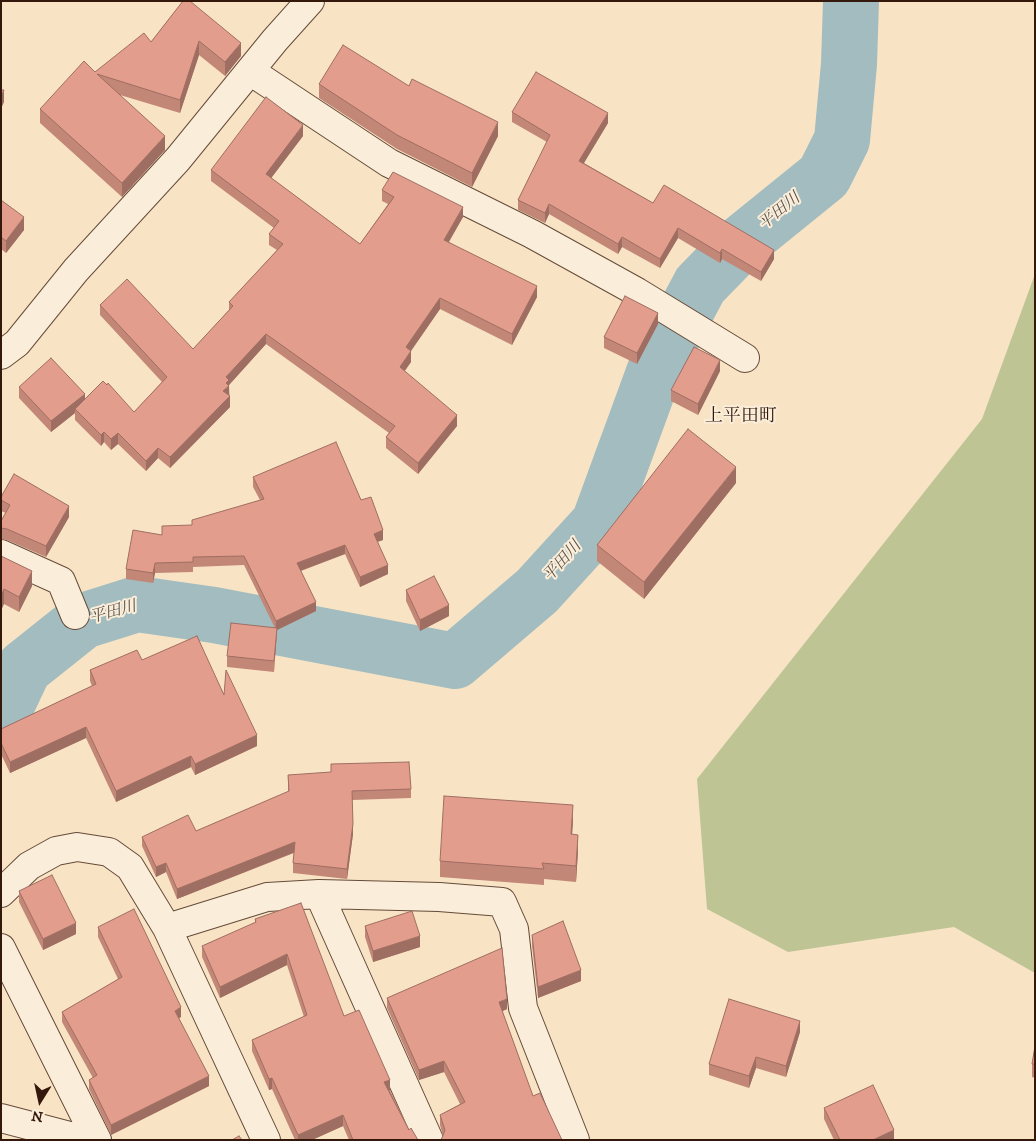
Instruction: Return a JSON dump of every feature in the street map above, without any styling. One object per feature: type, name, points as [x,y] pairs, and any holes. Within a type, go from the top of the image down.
[{"type":"street","points":[[1,355],[17,343],[76,270],[178,159],[310,1]]},
{"type":"street","points":[[250,71],[389,163],[532,234],[637,292],[746,358]]},
{"type":"street","points":[[1,554],[61,581],[76,615]]},
{"type":"street","points":[[1,893],[29,866],[56,851],[77,847],[109,852],[130,867],[167,928],[266,1140]]},
{"type":"street","points":[[167,928],[267,896],[319,894],[439,897],[502,902],[514,929],[523,1008],[576,1140]]},
{"type":"street","points":[[319,894],[429,1140]]},
{"type":"street","points":[[1,948],[97,1140]]},
{"type":"street","points":[[1,1118],[85,1140]]},
{"type":"green space","points":[[1035,274],[1035,973],[954,927],[788,952],[707,909],[697,779],[982,419]]},
{"type":"building","points":[[183,1],[190,1],[241,43],[225,62],[199,41],[180,100],[97,74],[165,136],[122,183],[40,109],[84,61],[95,72],[144,33],[151,42]]},
{"type":"building","points":[[343,45],[409,86],[412,79],[498,122],[472,173],[397,135],[319,84]]},
{"type":"building","points":[[536,72],[608,113],[579,161],[653,203],[664,185],[774,250],[761,272],[722,249],[720,253],[678,228],[660,259],[622,237],[618,244],[549,204],[545,213],[518,200],[550,135],[512,112]]},
{"type":"building","points":[[266,97],[303,125],[266,174],[360,244],[394,197],[382,190],[393,172],[463,207],[444,240],[537,286],[512,334],[440,298],[406,347],[411,351],[400,367],[457,415],[418,463],[386,437],[395,426],[266,334],[226,377],[229,380],[226,383],[229,386],[223,391],[230,396],[170,457],[158,448],[146,461],[118,433],[111,439],[104,432],[101,435],[75,409],[103,381],[107,385],[108,383],[134,412],[167,377],[100,305],[127,279],[193,349],[233,306],[229,302],[283,244],[269,234],[279,221],[211,170]]},
{"type":"building","points":[[1,200],[24,217],[6,241],[1,237]]},
{"type":"building","points":[[625,296],[658,313],[637,353],[604,337]]},
{"type":"building","points":[[694,347],[720,360],[698,404],[671,390]]},
{"type":"building","points":[[51,358],[85,394],[51,421],[19,387]]},
{"type":"building","points":[[688,429],[736,467],[644,582],[597,545]]},
{"type":"building","points":[[336,442],[361,500],[371,497],[383,530],[374,534],[388,565],[360,577],[345,545],[297,563],[316,602],[276,621],[244,556],[193,557],[193,562],[155,563],[153,573],[126,569],[133,530],[162,535],[162,526],[192,525],[192,520],[264,499],[253,477]]},
{"type":"building","points":[[14,474],[69,506],[46,546],[1,528],[1,521],[10,505],[1,500],[1,497]]},
{"type":"building","points":[[1,556],[32,571],[19,597],[4,589],[1,596]]},
{"type":"building","points":[[434,576],[449,605],[420,620],[406,590]]},
{"type":"building","points":[[231,623],[277,628],[274,661],[227,656]]},
{"type":"building","points":[[197,636],[224,695],[226,670],[257,735],[195,764],[191,756],[116,791],[86,727],[10,762],[1,743],[1,729],[96,684],[90,670],[137,650],[142,660]]},
{"type":"building","points":[[409,762],[411,789],[352,791],[353,824],[347,869],[293,863],[295,842],[177,889],[166,863],[156,867],[142,837],[188,815],[196,831],[289,791],[288,775],[331,772],[331,764]]},
{"type":"building","points":[[444,796],[573,805],[571,834],[578,835],[576,866],[542,863],[544,869],[440,861]]},
{"type":"building","points":[[52,875],[76,923],[43,939],[19,891]]},
{"type":"building","points":[[301,903],[344,1016],[359,1010],[390,1080],[384,1082],[409,1130],[411,1128],[418,1140],[353,1140],[343,1115],[298,1135],[272,1078],[269,1079],[252,1040],[307,1015],[287,954],[220,987],[202,946],[256,922],[255,919]]},
{"type":"building","points":[[134,909],[181,1007],[175,1011],[209,1076],[111,1125],[89,1080],[97,1075],[62,1012],[122,977],[98,927]]},
{"type":"building","points":[[412,911],[420,936],[373,951],[365,926]]},
{"type":"building","points":[[563,921],[581,970],[538,987],[532,935]]},
{"type":"building","points":[[502,948],[507,999],[499,1002],[533,1096],[540,1093],[562,1140],[440,1140],[445,1130],[440,1115],[465,1102],[444,1061],[419,1070],[387,998]]},
{"type":"building","points":[[729,999],[800,1021],[786,1066],[756,1057],[749,1076],[709,1064]]},
{"type":"building","points":[[1035,1046],[1035,1064],[1032,1064]]},
{"type":"building","points":[[873,1085],[894,1130],[873,1140],[840,1140],[824,1108]]},
{"type":"building","points":[[239,1136],[242,1140],[232,1140]]},
{"type":"waterway","name":"平田川","points":[[1,717],[24,668],[83,621],[137,604],[214,615],[455,661],[537,591],[599,523],[655,370],[700,285],[740,244],[824,176],[842,140],[849,64],[851,1]]},
{"type":"district","name":"上平田町","points":[[741,417]]}]
